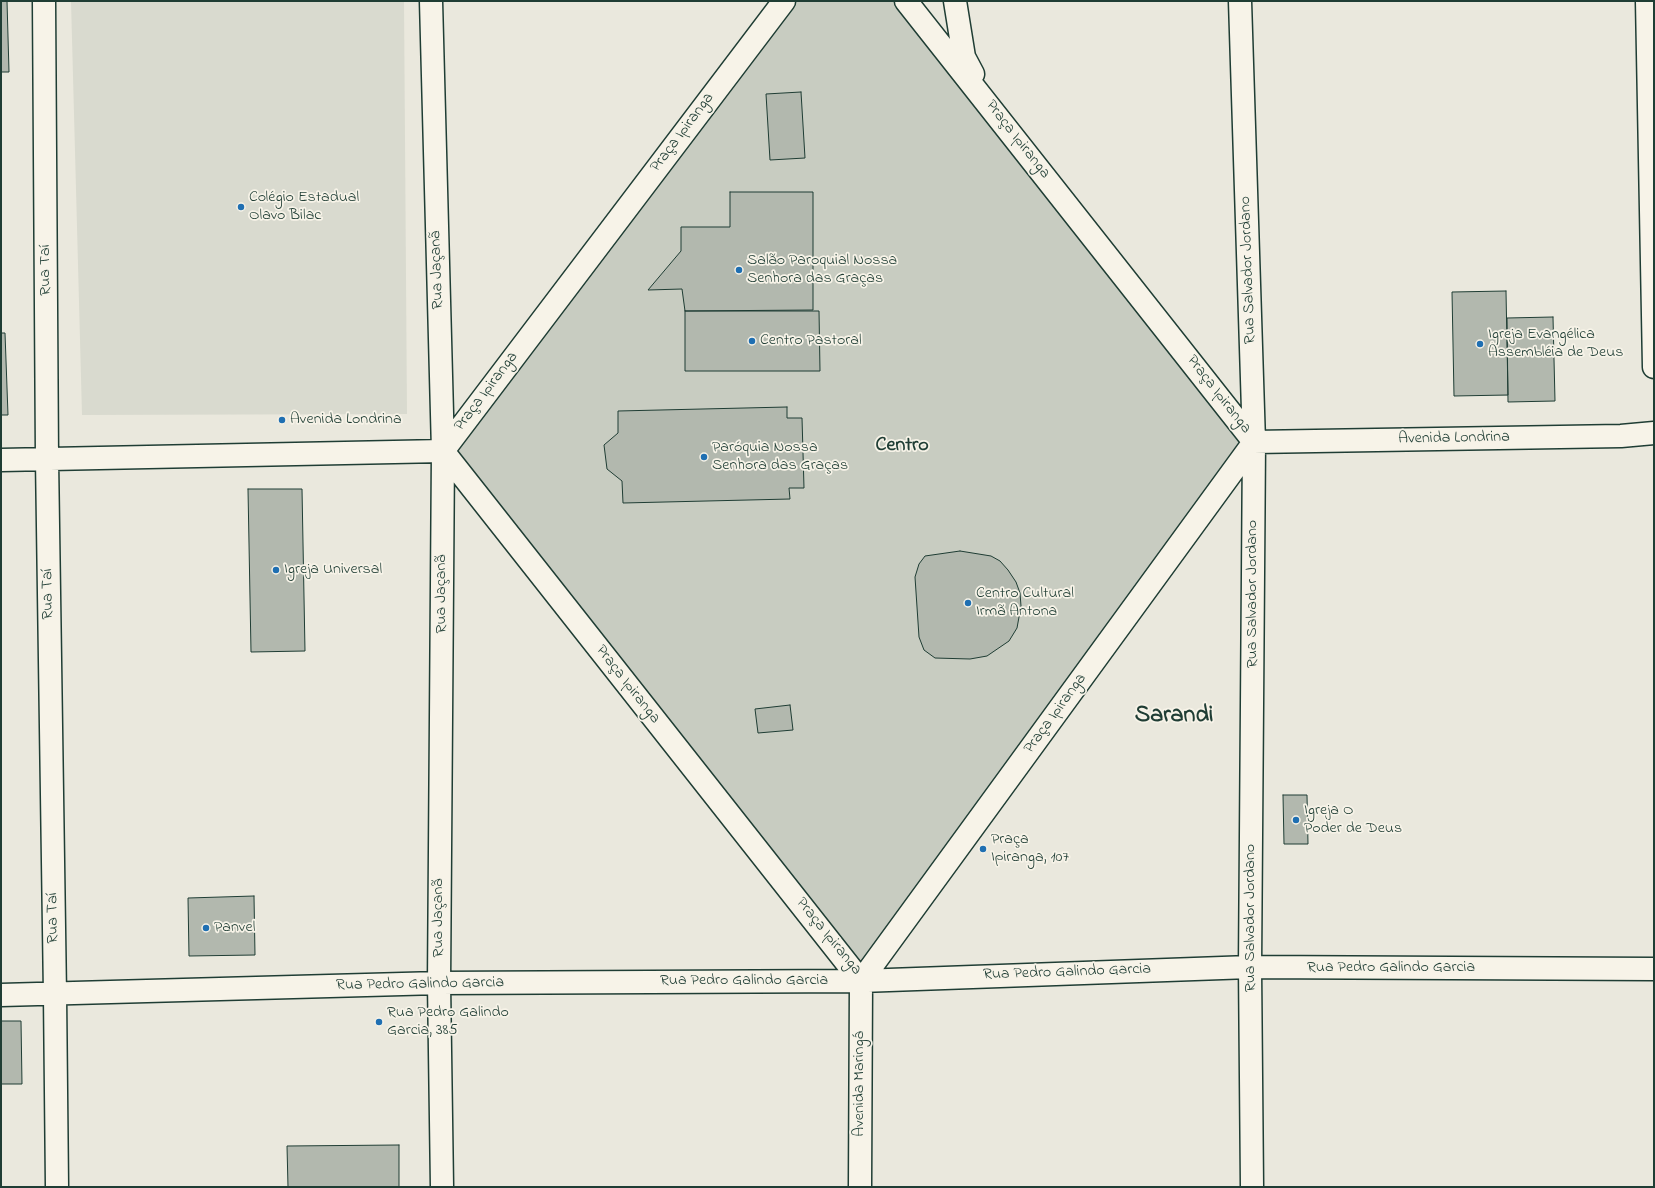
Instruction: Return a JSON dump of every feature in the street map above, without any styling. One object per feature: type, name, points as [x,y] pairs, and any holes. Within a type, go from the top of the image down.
[{"type":"street","name":"Rua Taí","points":[[44,1],[47,459],[57,1187]]},
{"type":"street","name":"Rua Jaçanã","points":[[431,1],[443,450],[439,983],[442,1187]]},
{"type":"street","name":"Praça Ipiranga","points":[[784,1],[443,450],[861,981],[1254,442],[906,1]]},
{"type":"street","points":[[955,1],[964,57],[993,110]]},
{"type":"street","name":"Rua Salvador Jordano","points":[[1240,1],[1254,442],[1250,967],[1252,1187]]},
{"type":"street","points":[[1647,1],[1654,367]]},
{"type":"street","name":"Avenida Londrina","points":[[1254,442],[1620,436],[1654,433]]},
{"type":"street","points":[[1,460],[443,450]]},
{"type":"street","name":"Rua Pedro Galindo Garcia","points":[[1,995],[55,995],[439,983],[861,981],[1250,967],[1654,969]]},
{"type":"street","name":"Avenida Maringá","points":[[860,1187],[861,981]]},
{"type":"shaded area","name":"Colégio Estadual Olavo Bilac","points":[[71,1],[404,1],[407,414],[82,415]]},
{"type":"shaded area","points":[[784,1],[906,1],[1254,442],[861,981],[443,451]]},
{"type":"building","points":[[1,1],[7,1],[9,72],[1,72]]},
{"type":"building","points":[[801,92],[805,158],[770,160],[766,94]]},
{"type":"building","name":"Salão Paroquial Nossa Senhora das Graças","points":[[730,192],[813,192],[813,310],[685,311],[682,289],[648,290],[681,251],[681,227],[730,227]]},
{"type":"building","name":"Igreja Evangélica Assembléia de Deus","points":[[1506,291],[1508,395],[1454,396],[1452,292]]},
{"type":"building","name":"Centro Pastoral","points":[[685,311],[819,311],[820,371],[685,371]]},
{"type":"building","name":"Igreja Evangélica Assembléia de Deus","points":[[1553,317],[1555,401],[1508,402],[1507,318]]},
{"type":"building","points":[[1,333],[5,333],[8,415],[1,415]]},
{"type":"building","name":"Paróquia Nossa Senhora das Graças","points":[[787,407],[787,418],[802,418],[804,488],[789,488],[790,499],[623,503],[622,481],[607,469],[604,445],[618,433],[618,411]]},
{"type":"building","name":"Igreja Universal","points":[[248,489],[302,489],[305,651],[251,652]]},
{"type":"building","name":"Centro Cultural Irmã Antona","points":[[960,551],[991,556],[1000,561],[1008,570],[1016,582],[1020,593],[1021,606],[1017,628],[1009,641],[987,656],[970,659],[935,658],[924,650],[919,637],[915,577],[919,564],[925,556]]},
{"type":"building","points":[[790,705],[793,730],[758,733],[755,709]]},
{"type":"building","name":"Igreja O Poder de Deus","points":[[1283,795],[1307,795],[1308,844],[1284,844]]},
{"type":"building","points":[[254,896],[255,955],[189,956],[188,898]]},
{"type":"building","points":[[1,1021],[21,1021],[22,1084],[1,1084]]},
{"type":"building","points":[[399,1145],[399,1187],[288,1187],[287,1146]]},
{"type":"place","name":"Colégio Estadual Olavo Bilac","points":[[241,207]]},
{"type":"place","name":"Salão Paroquial Nossa Senhora das Graças","points":[[739,270]]},
{"type":"place","name":"Centro Pastoral","points":[[752,341]]},
{"type":"place","name":"Igreja Evangélica Assembléia de Deus","points":[[1480,344]]},
{"type":"place","name":"Avenida Londrina","points":[[282,420]]},
{"type":"place","name":"Paróquia Nossa Senhora das Graças","points":[[704,457]]},
{"type":"place","name":"Igreja Universal","points":[[276,570]]},
{"type":"place","name":"Centro Cultural Irmã Antona","points":[[968,603]]},
{"type":"place","name":"Igreja O Poder de Deus","points":[[1296,820]]},
{"type":"place","name":"Praça Ipiranga, 107","points":[[983,849]]},
{"type":"place","name":"Panvel","points":[[206,928]]},
{"type":"place","name":"Rua Pedro Galindo Garcia, 385","points":[[379,1022]]},
{"type":"district","name":"Centro","points":[[902,447]]},
{"type":"district","name":"Sarandi","points":[[1174,717]]}]
